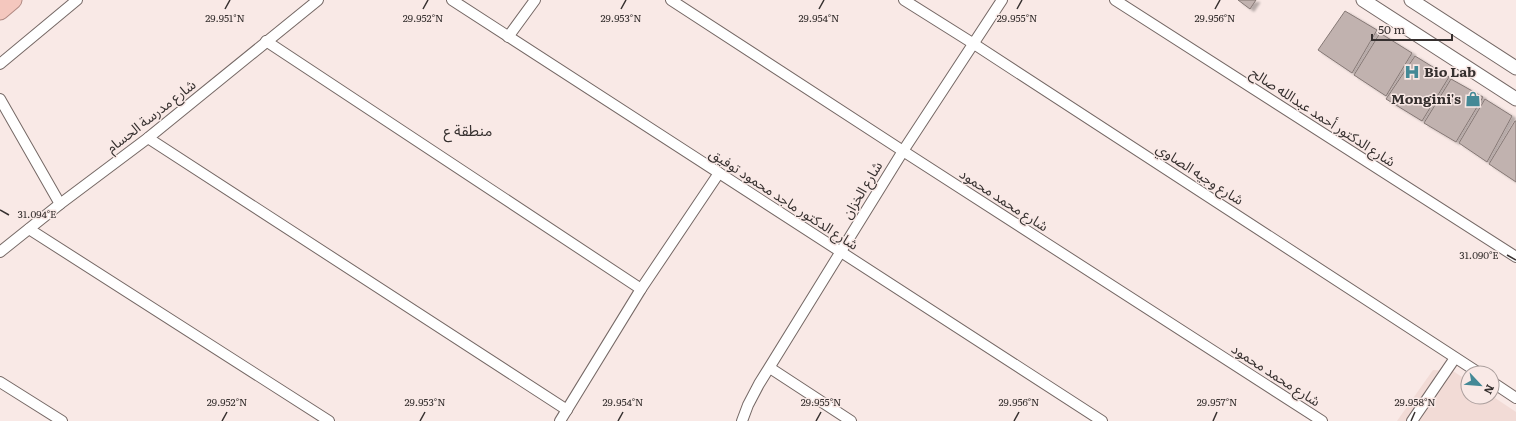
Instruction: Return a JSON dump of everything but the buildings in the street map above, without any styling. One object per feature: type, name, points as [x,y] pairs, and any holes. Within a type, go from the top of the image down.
[{"type":"highway","points":[[0,11],[13,0]]},
{"type":"street","points":[[0,64],[77,0]]},
{"type":"street","name":"شارع مدرسة الحسام","points":[[0,252],[60,204],[148,138],[318,0]]},
{"type":"street","name":"شارع الدكتور ماجد محمود توفيق","points":[[452,0],[840,253],[1102,421]]},
{"type":"street","points":[[508,37],[535,0]]},
{"type":"street","name":"شارع محمد محمود","points":[[671,0],[902,151],[1322,421]]},
{"type":"street","name":"شارع وجيه الصاوي","points":[[904,0],[974,44],[1466,365]]},
{"type":"street","name":"شارع الخزان","points":[[742,421],[748,405],[902,151],[1002,0]]},
{"type":"street","name":"شارع الدكتور أحمد عبدالله صالح","points":[[1115,0],[1516,257]]},
{"type":"street","points":[[1363,0],[1516,99]]},
{"type":"street","points":[[1411,0],[1516,68]]},
{"type":"street","points":[[266,41],[641,289]]},
{"type":"street","points":[[0,99],[60,204]]},
{"type":"street","points":[[148,138],[567,410]]},
{"type":"street","points":[[560,421],[641,289],[719,173]]},
{"type":"street","points":[[29,229],[329,421]]},
{"type":"street","points":[[1412,421],[1455,358]]},
{"type":"street","points":[[770,368],[851,421]]},
{"type":"street","points":[[0,382],[62,421]]},
{"type":"street","points":[[1500,387],[1516,398]]},
{"type":"shaded area","points":[[1433,370],[1453,371],[1460,376],[1460,405],[1500,405],[1500,401],[1516,412],[1516,421],[1397,421]]},
{"type":"place","name":"Bio Lab","points":[[1412,72]]},
{"type":"place","name":"Mongini's","points":[[1473,99]]},
{"type":"district","name":"منطقة ع","points":[[468,131]]}]
